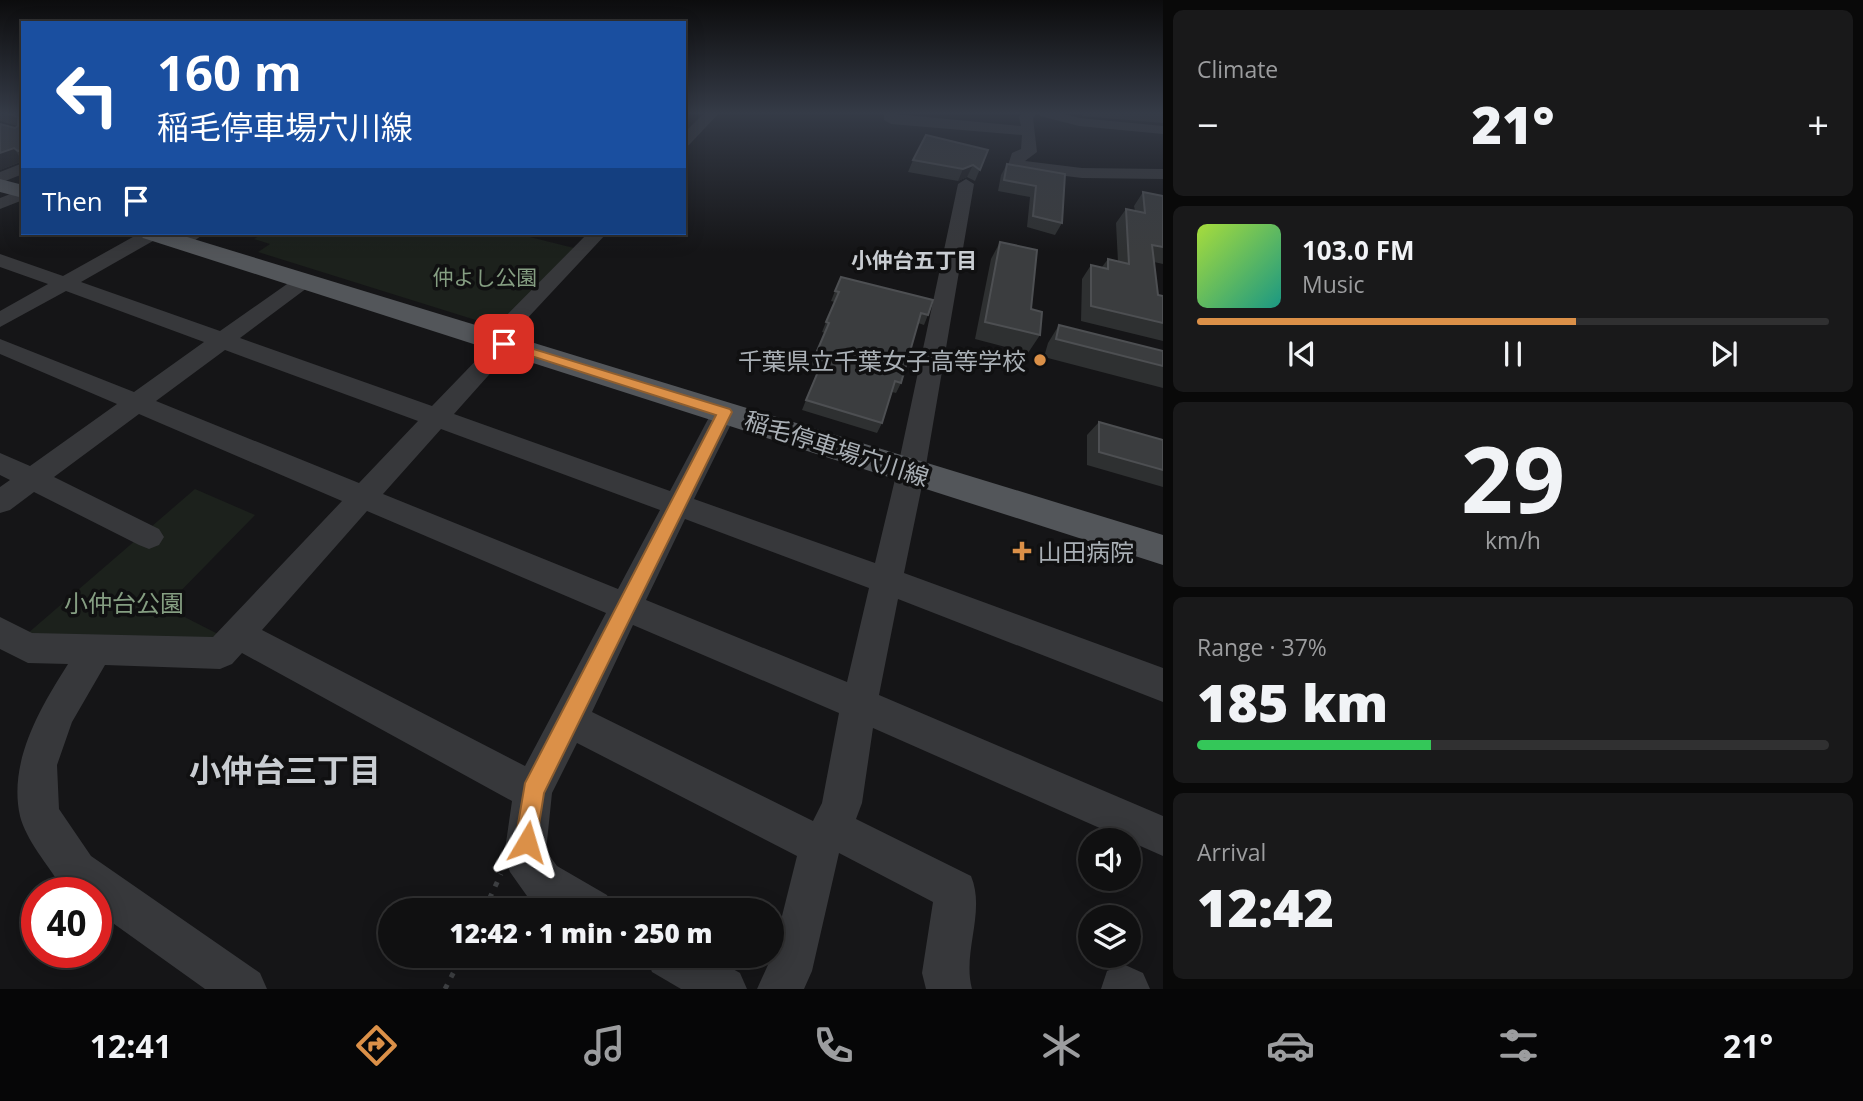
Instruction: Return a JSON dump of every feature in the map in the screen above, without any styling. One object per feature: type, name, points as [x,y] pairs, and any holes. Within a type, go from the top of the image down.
[{"type":"main road","points":[[0,185],[21,192]]},
{"type":"main road","name":"稲毛停車場穴川線","points":[[170,235],[304,281],[1163,550]]},
{"type":"street","points":[[1017,159],[1016,165],[1083,173],[1163,174]]},
{"type":"street","points":[[1139,159],[1144,160]]},
{"type":"street","points":[[0,178],[21,170]]},
{"type":"street","points":[[1083,173],[1150,191]]},
{"type":"street","points":[[780,989],[789,971],[826,837],[842,803],[859,704],[911,471],[966,184]]},
{"type":"street","points":[[0,204],[21,194]]},
{"type":"street","points":[[0,320],[64,284],[170,235]]},
{"type":"street","points":[[0,632],[28,648],[220,653],[438,419],[499,342],[596,235]]},
{"type":"street","points":[[0,260],[885,580],[1163,685]]},
{"type":"street","points":[[0,502],[304,281]]},
{"type":"street","points":[[0,346],[859,704],[1163,836]]},
{"type":"street","points":[[572,898],[542,880],[525,857],[533,791],[628,608],[724,412]]},
{"type":"street","points":[[0,463],[149,537]]},
{"type":"street","points":[[238,634],[533,791]]},
{"type":"street","points":[[96,650],[57,713],[38,765],[40,814],[76,871],[244,989]]},
{"type":"street","points":[[570,719],[826,837],[956,891],[945,972],[949,989]]},
{"type":"street","points":[[688,968],[724,989]]},
{"type":"path","points":[[445,989],[456,968]]},
{"type":"green space","name":"仲よし公園","points":[[261,235],[522,235],[574,248],[498,327],[258,252],[270,244],[254,239]]},
{"type":"green space","name":"小仲台公園","points":[[195,489],[255,515],[165,607],[218,634],[200,646],[27,634]]},
{"type":"building","points":[[984,159],[980,170],[973,165],[963,169],[913,160]]},
{"type":"building","points":[[1007,164],[1065,174],[1062,223],[1033,216],[1036,186],[1004,180]]},
{"type":"building","points":[[1143,192],[1163,196],[1163,247],[1152,245],[1158,295],[1163,296],[1163,323],[1091,306],[1091,265],[1108,269],[1108,259],[1129,264],[1126,209],[1145,213]]},
{"type":"building","points":[[1000,242],[1037,250],[1031,309],[1042,312],[1040,335],[985,322]]},
{"type":"building","points":[[841,277],[933,300],[928,315],[921,313],[901,383],[895,381],[882,423],[806,400],[823,360],[814,358],[829,323],[826,322],[839,292],[835,291]]},
{"type":"building","points":[[1059,325],[1163,351],[1163,366],[1056,339]]},
{"type":"building","points":[[1099,422],[1163,440],[1163,470],[1099,452]]},
{"type":"place","name":"千葉県立千葉女子高等学校","points":[[1040,360]]},
{"type":"place","name":"山田病院","points":[[1022,551]]},
{"type":"district","name":"小仲台五丁目","points":[[914,260]]},
{"type":"district","name":"小仲台三丁目","points":[[285,769]]},
{"type":"route","points":[[504,344],[724,412],[628,608],[533,791],[527,842]]}]
